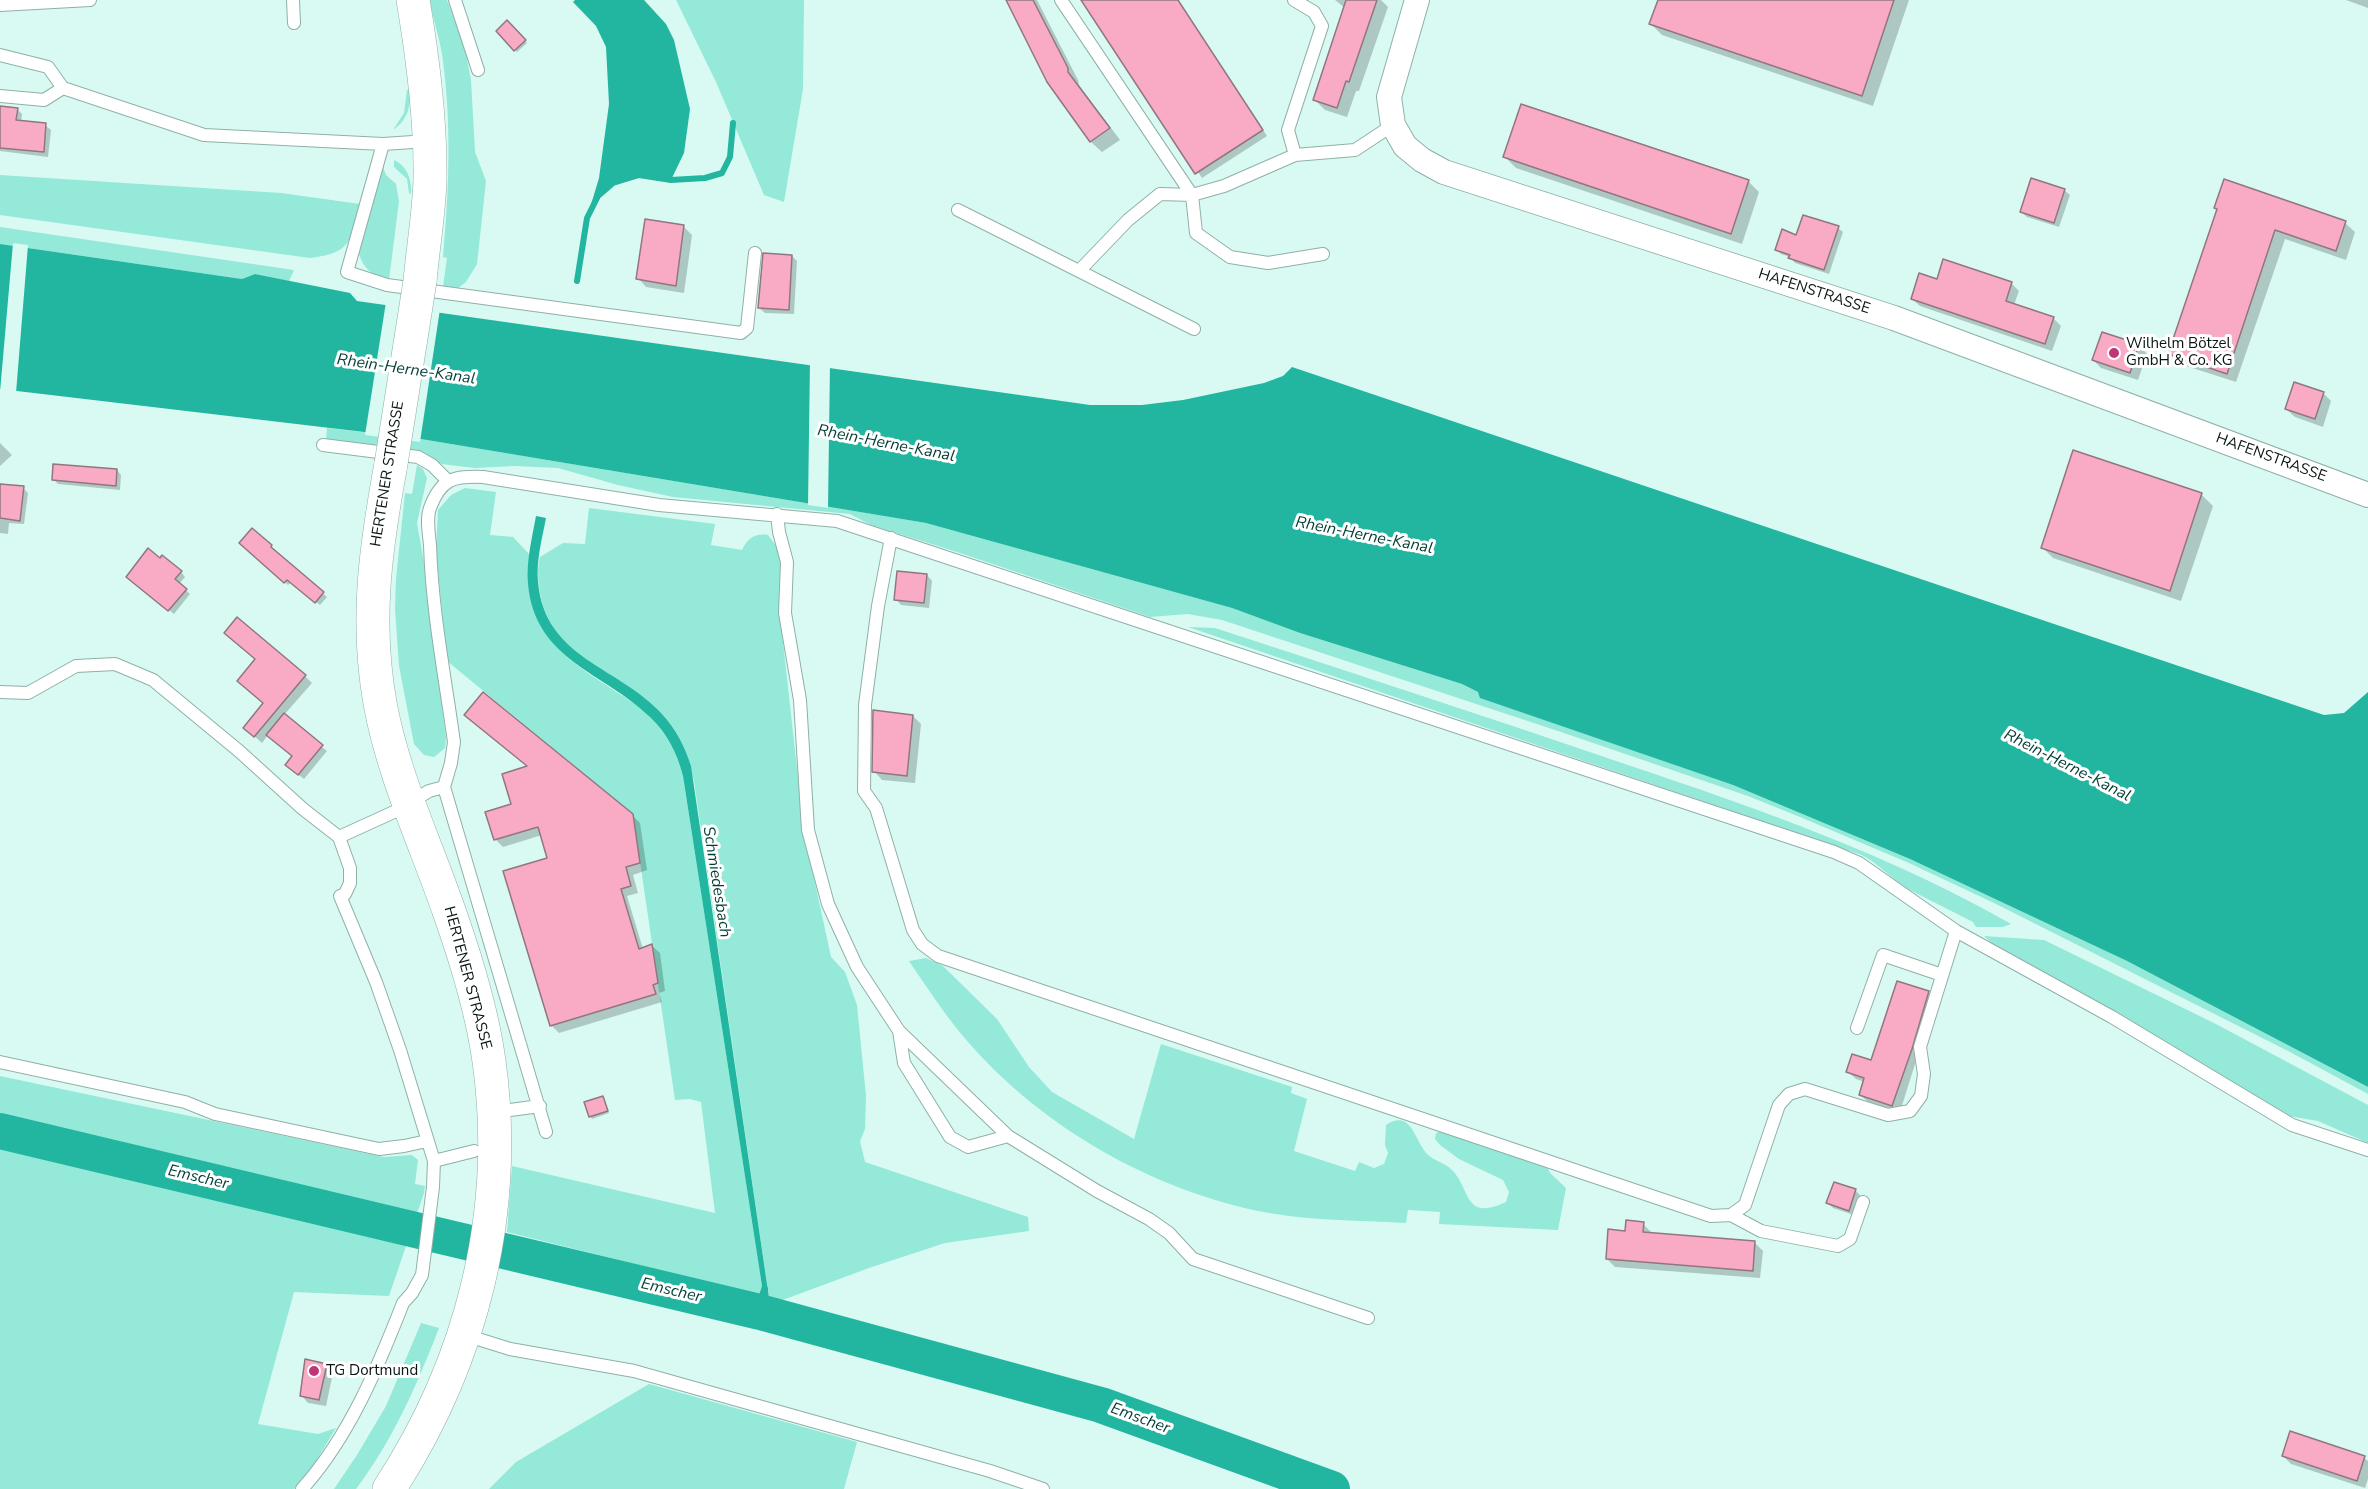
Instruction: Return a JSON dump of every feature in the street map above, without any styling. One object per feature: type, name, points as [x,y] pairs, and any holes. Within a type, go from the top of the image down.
[{"type":"main road","name":"HERTENER STRASSE","points":[[389,1489],[409,1458],[425,1417],[465,1335],[478,1288],[490,1227],[493,1197],[485,1156],[494,1112],[489,1059],[482,1024],[449,912],[390,748],[380,703],[375,665],[374,564],[420,281],[430,182],[421,48],[413,0]]},
{"type":"street","name":"HAFENSTRASSE","points":[[1417,0],[1389,98],[1393,125],[1405,146],[1422,160],[1444,172],[1893,318],[2368,495]]},
{"type":"lane","points":[[0,5],[90,0]]},
{"type":"lane","points":[[293,0],[294,23]]},
{"type":"lane","points":[[455,0],[478,70]]},
{"type":"lane","points":[[1061,0],[1191,195],[1196,233],[1230,257],[1268,263],[1323,254]]},
{"type":"lane","points":[[1293,0],[1314,12],[1322,26],[1288,130],[1295,155]]},
{"type":"lane","points":[[0,55],[48,67],[63,88],[204,135],[383,144],[429,141]]},
{"type":"lane","points":[[0,96],[44,100],[63,88]]},
{"type":"lane","points":[[1079,271],[1128,220],[1160,194],[1191,195],[1224,186],[1295,155],[1355,150],[1393,125]]},
{"type":"lane","points":[[383,144],[347,272],[387,285],[741,333],[747,328],[755,253]]},
{"type":"lane","points":[[958,210],[1194,329]]},
{"type":"lane","points":[[323,445],[418,457],[432,465],[448,481]]},
{"type":"lane","points":[[339,837],[396,811],[429,791],[444,787],[452,764],[454,742],[431,580],[429,511],[438,493],[448,481],[458,476],[483,477],[659,505],[837,521],[1834,852],[1859,863],[1956,931],[2112,1017],[2292,1125],[2368,1150]]},
{"type":"lane","points":[[777,514],[779,532],[788,562],[785,613],[800,699],[808,830],[828,904],[857,967],[898,1031],[1008,1136],[1097,1191],[1149,1219],[1169,1233],[1193,1259],[1368,1318]]},
{"type":"lane","points":[[891,538],[878,606],[865,705],[864,791],[876,808],[913,930],[922,944],[938,956],[1711,1216],[1731,1215],[1761,1231],[1838,1246],[1850,1239],[1863,1202]]},
{"type":"lane","points":[[0,692],[28,693],[76,666],[115,664],[153,680],[239,751],[303,809],[339,837],[350,868],[350,883],[345,894],[340,896],[376,982],[400,1050],[434,1161],[433,1187],[422,1275],[412,1293],[403,1303],[358,1407],[313,1477],[302,1489]]},
{"type":"lane","name":"HERTENER STRASSE","points":[[444,787],[546,1132]]},
{"type":"lane","points":[[1731,1215],[1745,1205],[1779,1105],[1790,1094],[1805,1089],[1888,1115],[1910,1111],[1921,1096],[1924,1074],[1920,1047],[1956,931]]},
{"type":"lane","points":[[1857,1028],[1883,955],[1942,975]]},
{"type":"lane","points":[[898,1031],[904,1063],[950,1137],[968,1147],[1008,1136]]},
{"type":"lane","points":[[0,1062],[185,1102],[215,1114],[379,1149],[427,1141]]},
{"type":"lane","points":[[494,1112],[540,1106]]},
{"type":"lane","points":[[434,1161],[485,1156]]},
{"type":"lane","points":[[465,1335],[510,1348],[634,1371],[990,1471],[1043,1489]]},
{"type":"shaded area","points":[[429,0],[447,0],[465,49],[471,80],[475,152],[486,181],[477,264],[466,282],[457,289],[443,287],[447,258],[443,257],[448,181],[447,105],[442,54]]},
{"type":"shaded area","points":[[676,0],[804,0],[803,89],[784,202],[764,195],[716,82]]},
{"type":"shaded area","points":[[410,89],[410,101],[405,117],[393,130],[404,113],[407,90]]},
{"type":"shaded area","points":[[394,160],[408,174],[411,194],[407,179],[394,167]]},
{"type":"shaded area","points":[[383,167],[386,175],[396,184],[399,201],[389,280],[370,271],[363,264],[359,254],[380,170]]},
{"type":"shaded area","points":[[0,175],[281,193],[360,204],[347,243],[335,253],[310,258],[0,215]]},
{"type":"shaded area","points":[[0,227],[294,270],[289,281],[255,274],[242,279],[0,244]]},
{"type":"shaded area","points":[[327,428],[415,438],[926,523],[1232,608],[1300,633],[1462,684],[1478,692],[1481,698],[1733,785],[1910,859],[2127,961],[2368,1087],[2368,1094],[2290,1052],[1994,903],[1909,863],[1800,817],[1748,796],[1561,732],[1222,620],[1188,614],[1150,617],[871,525],[850,514],[673,497],[618,485],[558,468],[514,466],[475,468],[441,464],[419,452],[326,441]]},
{"type":"shaded area","points":[[417,465],[423,469],[427,478],[417,523],[425,568],[446,738],[445,748],[434,757],[424,755],[414,744],[399,666],[395,609],[405,493],[412,494]]},
{"type":"shaded area","points":[[465,488],[496,492],[490,535],[513,537],[530,555],[531,600],[546,634],[573,661],[648,715],[668,739],[678,760],[683,776],[762,1286],[759,1295],[507,1232],[512,1166],[715,1213],[701,1102],[690,1099],[675,1100],[633,814],[447,661],[436,550],[438,510],[451,495]]},
{"type":"shaded area","points":[[589,508],[715,524],[711,545],[742,550],[752,538],[768,535],[777,547],[781,557],[780,615],[804,832],[831,957],[845,972],[857,1005],[866,1096],[865,1129],[860,1141],[865,1162],[1028,1217],[1029,1231],[945,1243],[780,1301],[769,1298],[694,781],[689,762],[678,735],[660,712],[644,698],[589,662],[558,633],[547,615],[540,593],[538,566],[540,557],[563,543],[585,544]]},
{"type":"shaded area","points":[[1188,627],[1215,628],[1775,816],[1919,876],[2011,924],[2003,927],[1976,927],[1973,922],[1904,887],[1862,855]]},
{"type":"shaded area","points":[[1984,936],[2044,940],[2214,1023],[2368,1105],[2368,1143],[2318,1121],[2288,1116],[1995,946]]},
{"type":"shaded area","points":[[926,958],[943,966],[997,1019],[1029,1067],[1052,1092],[1134,1139],[1161,1044],[1292,1087],[1291,1093],[1307,1099],[1294,1151],[1355,1171],[1359,1162],[1374,1168],[1384,1164],[1388,1153],[1385,1145],[1386,1125],[1395,1121],[1407,1123],[1428,1155],[1452,1170],[1475,1206],[1492,1207],[1506,1202],[1509,1192],[1503,1180],[1459,1159],[1440,1145],[1435,1139],[1436,1133],[1441,1131],[1547,1166],[1550,1173],[1566,1188],[1558,1230],[1439,1224],[1440,1212],[1408,1210],[1406,1223],[1330,1220],[1272,1214],[1212,1199],[1131,1167],[1093,1146],[1057,1122],[1023,1096],[991,1066],[962,1035],[909,961]]},
{"type":"shaded area","points":[[0,1076],[384,1157],[412,1155],[418,1160],[415,1184],[425,1186],[424,1193],[389,1296],[294,1292],[258,1424],[318,1434],[336,1428],[307,1476],[294,1489],[0,1489]]},
{"type":"shaded area","points":[[421,1323],[439,1328],[393,1432],[356,1489],[334,1489],[386,1406]]},
{"type":"shaded area","points":[[649,1384],[857,1442],[844,1489],[489,1489],[516,1462]]},
{"type":"water","points":[[575,0],[644,0],[666,24],[674,40],[690,109],[684,153],[671,180],[638,175],[620,180],[606,189],[587,218],[599,178],[609,104],[606,47],[596,26],[573,2]]},
{"type":"water","name":"Rhein-Herne-Kanal","points":[[0,244],[242,279],[255,274],[350,293],[357,301],[1090,405],[1142,405],[1183,400],[1264,383],[1283,376],[1292,367],[2324,715],[2344,713],[2368,692],[2368,1087],[2127,961],[1910,859],[1733,785],[1480,698],[1478,692],[1462,684],[1300,633],[1232,608],[926,523],[415,438],[0,389]]},
{"type":"water","points":[[536,516],[546,518],[539,558],[538,582],[544,608],[554,628],[586,659],[625,684],[662,714],[679,738],[691,766],[769,1298],[759,1295],[762,1286],[681,768],[666,737],[650,717],[574,662],[544,631],[533,610],[528,584],[529,559]]},
{"type":"pier","points":[[13,243],[28,245],[16,393],[0,392]]},
{"type":"pier","points":[[386,302],[440,309],[420,442],[365,435]]},
{"type":"pier","points":[[810,361],[830,364],[828,508],[808,505]]},
{"type":"building","points":[[1006,0],[1033,0],[1068,72],[1110,128],[1090,142],[1047,82]]},
{"type":"building","points":[[1081,0],[1178,0],[1263,130],[1195,174]]},
{"type":"building","points":[[1346,0],[1377,0],[1349,82],[1346,81],[1337,108],[1313,100]]},
{"type":"building","points":[[1658,0],[1894,0],[1862,96],[1649,24]]},
{"type":"building","points":[[507,20],[526,40],[514,51],[496,31]]},
{"type":"building","points":[[1521,104],[1749,180],[1731,234],[1503,157]]},
{"type":"building","points":[[0,106],[18,108],[16,120],[46,123],[44,152],[0,148]]},
{"type":"building","points":[[2031,178],[2065,189],[2054,223],[2020,212]]},
{"type":"building","points":[[2224,179],[2346,221],[2336,251],[2275,230],[2227,374],[2168,354],[2217,209],[2214,208]]},
{"type":"building","points":[[1803,215],[1839,226],[1824,270],[1788,258],[1790,255],[1775,250],[1782,229],[1796,235]]},
{"type":"building","points":[[645,219],[684,225],[676,286],[636,279]]},
{"type":"building","points":[[763,253],[792,255],[789,310],[758,308]]},
{"type":"building","points":[[1943,259],[2012,282],[2006,301],[2054,317],[2045,344],[1911,299],[1919,273],[1937,279]]},
{"type":"building","name":"Wilhelm Bötzel GmbH & Co. KG","points":[[2102,332],[2139,344],[2130,373],[2092,360]]},
{"type":"building","points":[[2294,382],[2324,392],[2315,419],[2285,409]]},
{"type":"building","points":[[2073,450],[2202,493],[2170,591],[2041,548]]},
{"type":"building","points":[[53,464],[117,469],[116,486],[52,480]]},
{"type":"building","points":[[0,484],[24,486],[20,521],[0,518]]},
{"type":"building","points":[[252,528],[324,592],[315,603],[287,580],[284,583],[239,543]]},
{"type":"building","points":[[148,548],[160,558],[162,555],[182,571],[175,579],[187,589],[168,611],[126,577]]},
{"type":"building","points":[[897,571],[927,574],[924,603],[894,600]]},
{"type":"building","points":[[237,617],[306,675],[254,737],[243,728],[263,703],[237,681],[255,659],[224,633]]},
{"type":"building","points":[[483,692],[633,814],[640,863],[626,867],[631,886],[621,889],[639,949],[652,944],[658,983],[653,985],[656,994],[550,1026],[503,871],[547,858],[538,827],[494,840],[485,812],[511,804],[502,774],[527,766],[464,715]]},
{"type":"building","points":[[873,710],[913,715],[907,776],[872,772]]},
{"type":"building","points":[[284,713],[323,745],[298,775],[285,765],[292,756],[266,735]]},
{"type":"building","points":[[1897,981],[1929,991],[1892,1106],[1859,1095],[1864,1078],[1846,1072],[1852,1054],[1871,1060]]},
{"type":"building","points":[[603,1096],[608,1111],[589,1117],[584,1102]]},
{"type":"building","points":[[1834,1182],[1856,1189],[1849,1211],[1826,1203]]},
{"type":"building","points":[[1626,1220],[1644,1222],[1643,1232],[1755,1241],[1753,1271],[1606,1259],[1608,1229],[1625,1231]]},
{"type":"building","points":[[305,1359],[327,1364],[319,1400],[300,1396]]},
{"type":"building","points":[[2290,1431],[2365,1456],[2357,1481],[2282,1456]]},
{"type":"waterway","name":"Schmiedesbach","points":[[577,281],[587,218],[598,196],[613,183],[639,175],[671,180],[705,178],[722,173],[730,157],[733,123]]},
{"type":"waterway","name":"Emscher","points":[[0,1131],[760,1312],[1101,1405],[1332,1489]]},
{"type":"waterway","name":"Schmiedesbach","points":[[760,1312],[765,1289]]},
{"type":"place","name":"Wilhelm Bötzel GmbH & Co. KG","points":[[2114,353]]},
{"type":"place","name":"TG Dortmund","points":[[314,1371]]}]
